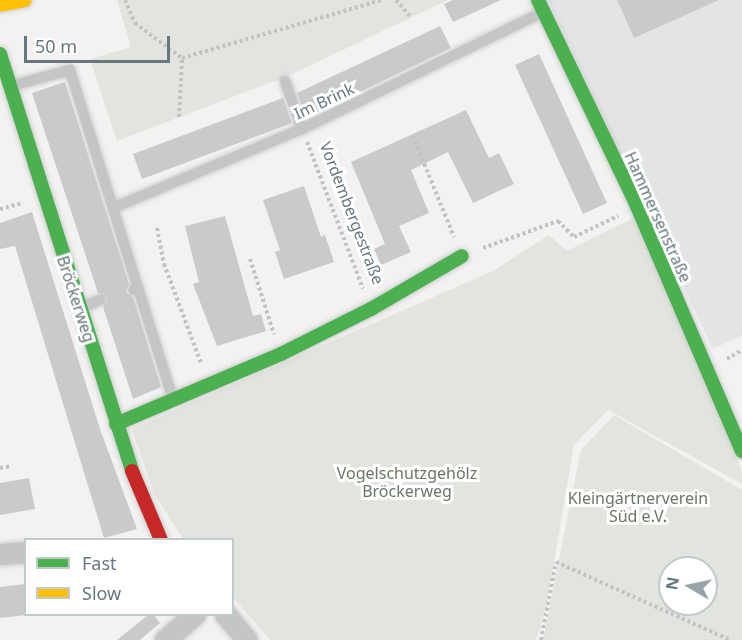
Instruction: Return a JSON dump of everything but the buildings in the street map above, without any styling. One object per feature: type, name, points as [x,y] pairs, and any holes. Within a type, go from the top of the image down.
[{"type":"street","points":[[0,5],[26,0]]},
{"type":"street","name":"Hammersenstraße","points":[[541,6],[636,204],[742,451]]},
{"type":"street","name":"Bröckerweg","points":[[0,54],[116,424],[144,507],[159,538]]},
{"type":"street","name":"Vordembergestraße","points":[[116,424],[281,354],[371,309],[462,256]]},
{"type":"street","points":[[0,554],[24,552]]},
{"type":"street","points":[[165,640],[194,616]]},
{"type":"street","points":[[226,616],[248,640]]},
{"type":"lane","name":"Im Brink","points":[[113,208],[302,129],[541,6]]},
{"type":"lane","points":[[9,86],[70,70],[113,208],[135,289],[173,400]]},
{"type":"lane","points":[[285,81],[302,129]]},
{"type":"lane","points":[[79,308],[100,300]]},
{"type":"path","points":[[125,0],[135,23],[182,58]]},
{"type":"path","points":[[182,58],[382,0]]},
{"type":"path","points":[[396,0],[411,17]]},
{"type":"path","points":[[179,117],[182,58]]},
{"type":"path","name":"Vordembergestraße","points":[[302,129],[371,309]]},
{"type":"path","points":[[413,136],[462,256],[558,221],[574,237],[636,204]]},
{"type":"path","points":[[157,228],[164,264],[209,386]]},
{"type":"path","points":[[250,259],[281,354]]},
{"type":"path","points":[[0,468],[12,466]]},
{"type":"path","points":[[541,640],[556,562],[730,640]]},
{"type":"shaded area","points":[[548,0],[742,0],[742,335],[713,349]]},
{"type":"green space","points":[[117,0],[448,0],[290,75],[117,141],[90,59],[131,47]]},
{"type":"green space","name":"Vogelschutzgehölz Bröckerweg","points":[[635,217],[742,471],[742,484],[608,410],[574,445],[546,609],[536,640],[270,640],[234,598],[234,538],[182,538],[154,494],[132,429],[493,271],[549,235],[567,251]]},
{"type":"green space","name":"Kleingärtnerverein Süd e.V.","points":[[614,415],[742,490],[742,640],[543,640],[581,450]]},
{"type":"traffic: fast","points":[[538,0],[636,204],[742,451]]},
{"type":"traffic: fast","points":[[0,54],[132,471]]},
{"type":"traffic: fast","points":[[116,424],[281,354],[371,309],[462,256]]},
{"type":"traffic: slow","points":[[0,5],[25,0]]},
{"type":"traffic: jam","points":[[132,471],[160,538]]}]
